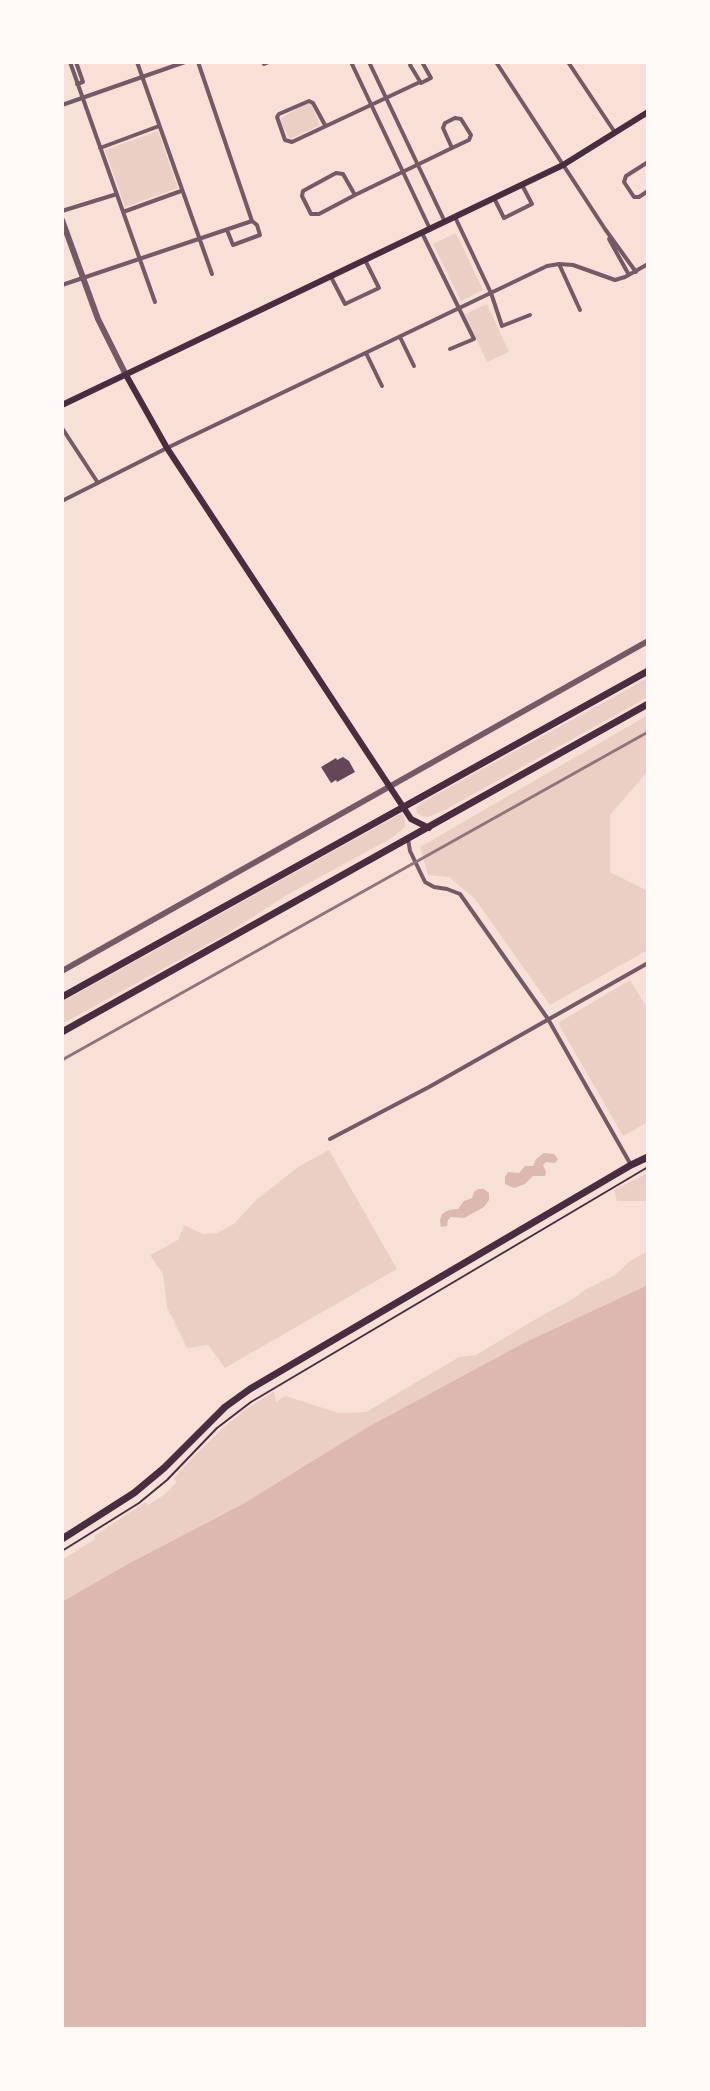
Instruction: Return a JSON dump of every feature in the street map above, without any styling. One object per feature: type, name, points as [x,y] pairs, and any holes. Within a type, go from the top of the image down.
[{"type":"main road","points":[[62,405],[563,165],[648,112]]},
{"type":"main road","points":[[126,375],[167,448],[411,819],[429,828]]},
{"type":"main road","points":[[62,997],[648,671]]},
{"type":"main road","points":[[62,1032],[648,704]]},
{"type":"main road","points":[[408,839],[411,819]]},
{"type":"main road","points":[[62,1539],[143,1485],[211,1420],[250,1389],[648,1157]]},
{"type":"street","points":[[73,62],[77,84],[155,302]]},
{"type":"street","points":[[136,62],[212,274]]},
{"type":"street","points":[[62,105],[185,62]]},
{"type":"street","points":[[198,62],[252,221],[260,235],[233,245],[227,230]]},
{"type":"street","points":[[351,62],[430,229]]},
{"type":"street","points":[[369,62],[445,222]]},
{"type":"street","points":[[411,62],[420,82]]},
{"type":"street","points":[[325,125],[309,101],[279,114],[277,120],[285,140],[292,142],[431,78],[422,62]]},
{"type":"street","points":[[496,62],[636,272]]},
{"type":"street","points":[[568,62],[616,133]]},
{"type":"street","points":[[355,195],[345,176],[339,173],[305,189],[302,196],[309,212],[316,215],[469,140],[471,135],[458,118],[443,126],[452,148]]},
{"type":"street","points":[[100,148],[159,126]]},
{"type":"street","points":[[648,162],[626,176],[624,182],[634,197],[648,191]]},
{"type":"street","points":[[494,198],[504,218],[532,204],[522,185]]},
{"type":"street","points":[[123,212],[182,190]]},
{"type":"street","points":[[62,211],[117,194]]},
{"type":"street","points":[[455,217],[491,293],[502,326],[530,315]]},
{"type":"street","points":[[62,220],[98,319],[126,375]]},
{"type":"street","points":[[62,285],[252,221]]},
{"type":"street","points":[[605,229],[629,275]]},
{"type":"street","points":[[422,233],[474,339],[450,349]]},
{"type":"street","points":[[331,277],[345,304],[379,288],[365,260]]},
{"type":"street","points":[[559,264],[580,310]]},
{"type":"street","points":[[62,501],[547,266],[573,265],[608,279],[620,279],[648,264]]},
{"type":"street","points":[[400,337],[414,366]]},
{"type":"street","points":[[366,353],[382,386]]},
{"type":"street","points":[[62,428],[98,483]]},
{"type":"street","points":[[62,971],[648,641]]},
{"type":"street","points":[[408,839],[410,851],[425,882],[460,894],[548,1019],[631,1165]]},
{"type":"street","points":[[330,1139],[429,1087],[648,963]]},
{"type":"path","points":[[62,1551],[146,1498],[217,1428],[251,1402],[648,1167]]},
{"type":"shaded area","points":[[307,103],[311,104],[320,125],[290,139],[281,118]]},
{"type":"shaded area","points":[[158,131],[178,188],[125,207],[105,150]]},
{"type":"shaded area","points":[[456,233],[483,290],[461,301],[433,244]]},
{"type":"shaded area","points":[[487,304],[509,352],[487,362],[465,314]]},
{"type":"shaded area","points":[[648,678],[648,697],[445,810],[428,817],[417,813],[416,807],[421,803]]},
{"type":"shaded area","points":[[648,715],[648,771],[610,815],[610,872],[648,891],[648,950],[550,1005],[475,899],[449,877],[428,875],[420,847]]},
{"type":"shaded area","points":[[402,813],[405,827],[390,839],[285,896],[225,935],[62,1024],[62,1002]]},
{"type":"shaded area","points":[[630,980],[648,1009],[648,1122],[623,1136],[558,1023]]},
{"type":"shaded area","points":[[329,1150],[397,1269],[225,1368],[208,1345],[187,1348],[167,1307],[163,1274],[150,1255],[178,1240],[184,1225],[203,1234],[217,1233],[234,1224],[256,1200],[298,1167]]},
{"type":"shaded area","points":[[544,1153],[554,1154],[558,1159],[555,1163],[546,1162],[543,1165],[545,1176],[533,1176],[525,1184],[514,1188],[505,1184],[508,1172],[519,1173],[525,1166],[533,1166]]},
{"type":"shaded area","points":[[648,1173],[648,1201],[617,1201],[614,1190]]},
{"type":"shaded area","points":[[478,1189],[489,1193],[484,1207],[464,1218],[451,1217],[447,1226],[441,1227],[442,1214],[458,1209]]},
{"type":"shaded area","points":[[648,1251],[648,1354],[62,1693],[62,1560],[145,1502],[148,1505],[164,1495],[177,1482],[173,1479],[194,1456],[245,1410],[274,1391],[276,1402],[285,1396],[339,1413],[366,1412],[459,1357],[476,1355],[615,1275],[630,1261]]},
{"type":"shaded area","points":[[648,1285],[648,2029],[62,2029],[62,1602],[243,1504],[368,1427],[524,1343]]},
{"type":"building","points":[[343,757],[355,772],[331,783],[321,767]]},
{"type":"railway","points":[[62,1060],[648,732]]}]
